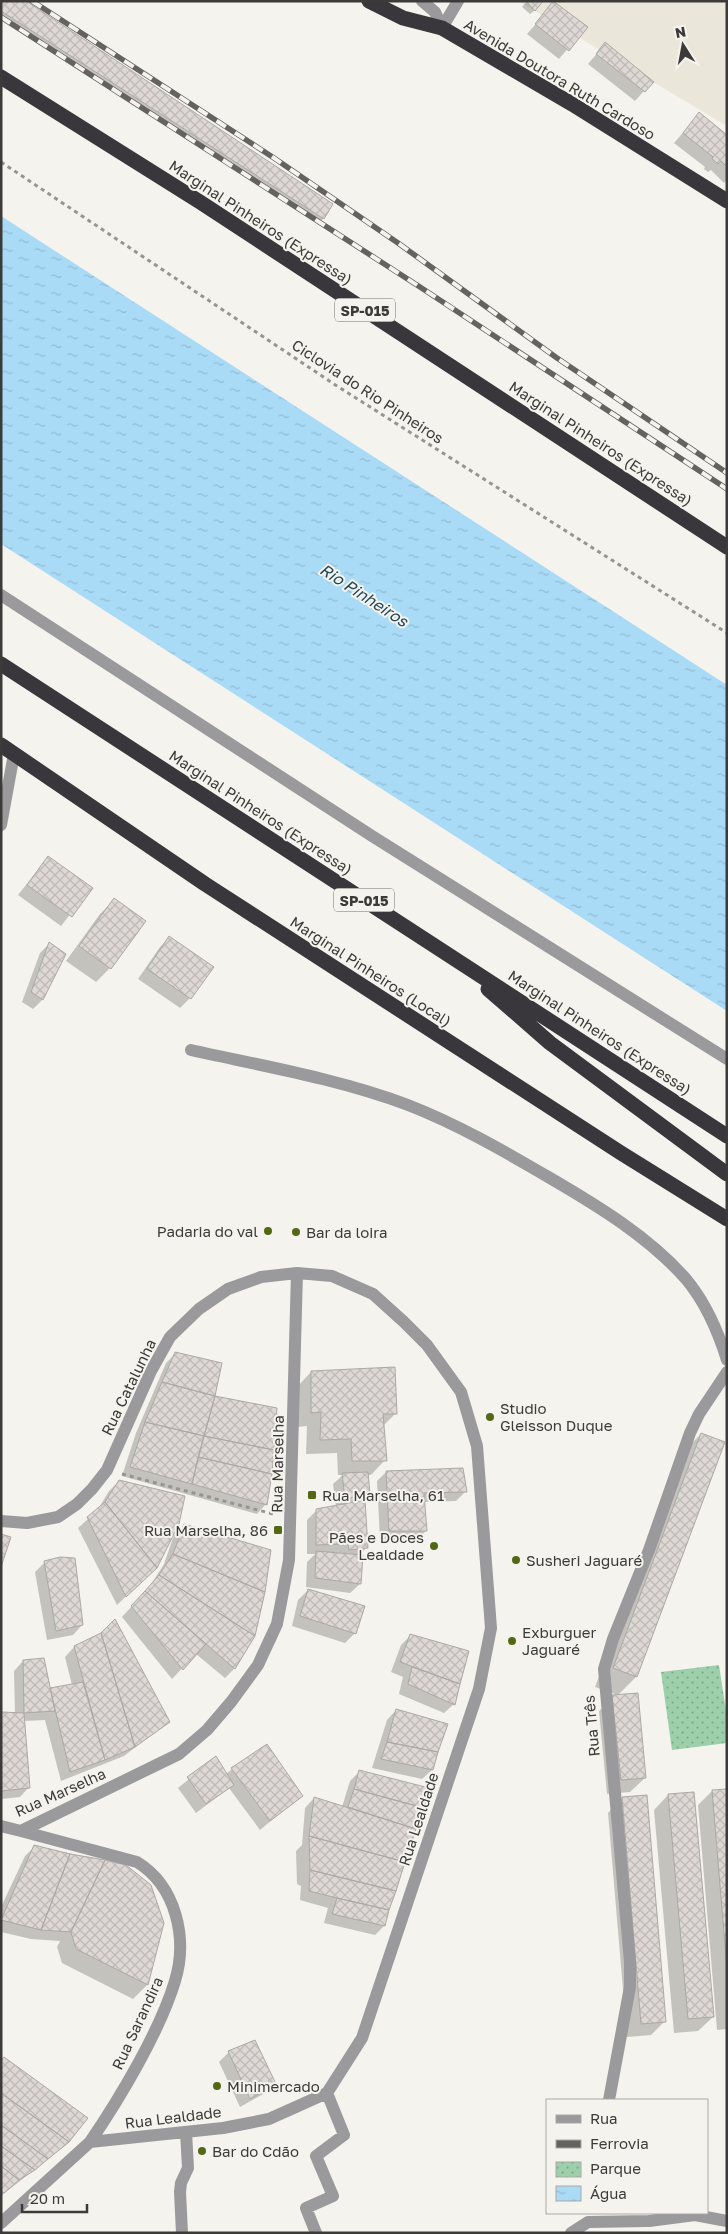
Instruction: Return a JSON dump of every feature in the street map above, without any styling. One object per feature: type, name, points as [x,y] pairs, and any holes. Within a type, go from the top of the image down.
[{"type":"highway","name":"Avenida Doutora Ruth Cardoso","points":[[369,1],[404,18],[442,28],[572,104],[727,201]]},
{"type":"highway","name":"Marginal Pinheiros (Expressa)","points":[[1,77],[200,202],[727,547]]},
{"type":"highway","name":"Marginal Pinheiros (Expressa)","points":[[1,664],[727,1136]]},
{"type":"highway","name":"Marginal Pinheiros (Local)","points":[[1,746],[205,884],[612,1148],[727,1219]]},
{"type":"highway","points":[[446,952],[550,1043],[727,1174]]},
{"type":"street","points":[[422,1],[435,12],[442,28]]},
{"type":"street","points":[[442,28],[458,1]]},
{"type":"street","points":[[1,595],[348,820],[727,1060]]},
{"type":"street","points":[[1,764],[14,754]]},
{"type":"street","points":[[1,825],[14,754]]},
{"type":"street","points":[[191,1050],[344,1086],[408,1105],[469,1133],[526,1164],[586,1200],[651,1245],[686,1280],[702,1303],[718,1332],[727,1360]]},
{"type":"street","name":"Rua Catalunha","points":[[1,1521],[27,1523],[58,1517],[77,1504],[107,1470],[150,1371],[170,1337],[199,1309],[228,1289],[261,1277],[297,1273]]},
{"type":"street","name":"Rua Marselha","points":[[1,1826],[21,1831],[179,1754],[207,1730],[231,1702],[258,1665],[277,1624],[289,1560],[292,1519],[297,1273]]},
{"type":"street","name":"Rua Lealdade","points":[[90,2142],[186,2132],[269,2119],[327,2094],[362,2038],[478,1689],[492,1628],[477,1446],[461,1392],[427,1345],[373,1294],[332,1276],[297,1273]]},
{"type":"street","name":"Rua Três","points":[[609,2099],[630,1987],[630,1962],[604,1669],[613,1638],[648,1550],[690,1433],[699,1414],[727,1372]]},
{"type":"street","name":"Rua Sarandira","points":[[21,1831],[137,1862],[148,1869],[167,1892],[177,1918],[179,1937],[176,1979],[158,2022],[131,2075],[90,2142]]},
{"type":"street","points":[[316,2233],[306,2208],[333,2196],[316,2156],[344,2136],[327,2094]]},
{"type":"street","points":[[182,2233],[180,2192],[181,2183],[188,2168],[186,2132]]},
{"type":"street","points":[[1,2223],[90,2142]]},
{"type":"street","points":[[571,2233],[588,2218],[649,2221],[695,2215],[727,2220]]},
{"type":"path","name":"Ciclovia do Rio Pinheiros","points":[[1,162],[337,386],[727,633]]},
{"type":"path","points":[[107,1470],[292,1519]]},
{"type":"shaded area","points":[[518,1],[727,1],[727,126]]},
{"type":"green space","points":[[719,1665],[727,1718],[727,1743],[672,1750],[661,1672]]},
{"type":"water","name":"Rio Pinheiros","points":[[1,216],[727,685],[727,1011],[1,544]]},
{"type":"building","points":[[1,1],[26,1],[333,204],[324,219],[1,11]]},
{"type":"building","points":[[526,1],[543,1],[535,11]]},
{"type":"building","points":[[553,1],[588,27],[569,51],[535,24]]},
{"type":"building","points":[[605,42],[654,82],[645,92],[596,54]]},
{"type":"building","points":[[699,112],[727,135],[727,167],[721,161],[718,164],[712,159],[713,157],[683,133]]},
{"type":"building","points":[[48,856],[93,888],[72,917],[27,885]]},
{"type":"building","points":[[114,898],[146,921],[111,969],[79,946]]},
{"type":"building","points":[[169,936],[214,967],[191,999],[147,969]]},
{"type":"building","points":[[49,942],[66,954],[43,1000],[31,992]]},
{"type":"building","points":[[175,1352],[222,1363],[215,1396],[162,1382]]},
{"type":"building","points":[[395,1367],[397,1414],[383,1414],[387,1461],[352,1461],[351,1439],[320,1440],[321,1412],[311,1413],[311,1371]]},
{"type":"building","points":[[162,1382],[215,1396],[204,1436],[145,1422]]},
{"type":"building","points":[[215,1396],[277,1408],[274,1450],[204,1436]]},
{"type":"building","points":[[145,1422],[204,1436],[192,1484],[130,1467]]},
{"type":"building","points":[[701,1433],[725,1442],[637,1677],[613,1668]]},
{"type":"building","points":[[204,1436],[274,1450],[272,1474],[198,1457]]},
{"type":"building","points":[[198,1457],[272,1474],[267,1505],[192,1484]]},
{"type":"building","points":[[463,1468],[467,1492],[424,1493],[427,1531],[389,1531],[386,1471]]},
{"type":"building","points":[[368,1472],[370,1494],[345,1499],[342,1473]]},
{"type":"building","points":[[119,1480],[185,1496],[179,1524],[157,1568],[105,1502]]},
{"type":"building","points":[[365,1500],[368,1548],[349,1550],[348,1544],[316,1545],[316,1509]]},
{"type":"building","points":[[105,1502],[157,1568],[126,1597],[87,1517]]},
{"type":"building","points":[[184,1524],[271,1550],[265,1592],[173,1554]]},
{"type":"building","points":[[1,1534],[11,1537],[1,1567]]},
{"type":"building","points":[[316,1551],[363,1555],[361,1584],[315,1578]]},
{"type":"building","points":[[173,1554],[265,1592],[255,1636],[159,1575]]},
{"type":"building","points":[[60,1557],[75,1558],[83,1625],[56,1631],[44,1561]]},
{"type":"building","points":[[159,1575],[255,1636],[235,1669],[145,1591]]},
{"type":"building","points":[[308,1589],[365,1606],[356,1634],[300,1616]]},
{"type":"building","points":[[145,1591],[206,1644],[183,1670],[131,1606]]},
{"type":"building","points":[[115,1619],[170,1722],[135,1747],[101,1633]]},
{"type":"building","points":[[101,1633],[135,1747],[105,1760],[74,1646]]},
{"type":"building","points":[[410,1634],[469,1651],[460,1684],[400,1662]]},
{"type":"building","points":[[44,1658],[55,1711],[24,1713],[23,1660]]},
{"type":"building","points":[[412,1667],[460,1684],[455,1705],[408,1684]]},
{"type":"building","points":[[83,1682],[105,1760],[70,1772],[50,1688]]},
{"type":"building","points":[[638,1693],[646,1778],[621,1780],[612,1695]]},
{"type":"building","points":[[396,1709],[448,1724],[438,1752],[387,1742]]},
{"type":"building","points":[[1,1712],[24,1713],[30,1788],[1,1791]]},
{"type":"building","points":[[387,1742],[438,1752],[433,1770],[381,1759]]},
{"type":"building","points":[[267,1744],[303,1796],[270,1821],[231,1768]]},
{"type":"building","points":[[216,1756],[234,1785],[206,1804],[187,1777]]},
{"type":"building","points":[[359,1770],[429,1788],[424,1808],[354,1789]]},
{"type":"building","points":[[354,1789],[424,1808],[416,1829],[348,1807]]},
{"type":"building","points":[[727,1789],[727,1969],[712,1790]]},
{"type":"building","points":[[694,1792],[714,2017],[688,2019],[668,1794]]},
{"type":"building","points":[[647,1795],[666,2022],[641,2024],[622,1797]]},
{"type":"building","points":[[314,1797],[416,1829],[405,1862],[309,1836]]},
{"type":"building","points":[[309,1836],[405,1862],[396,1891],[310,1870]]},
{"type":"building","points":[[34,1845],[70,1854],[41,1930],[1,1920]]},
{"type":"building","points":[[70,1854],[105,1860],[71,1932],[41,1930]]},
{"type":"building","points":[[105,1860],[126,1865],[151,1885],[164,1923],[148,1985],[76,1949],[71,1932]]},
{"type":"building","points":[[310,1870],[396,1891],[389,1910],[309,1891]]},
{"type":"building","points":[[337,1898],[389,1910],[385,1926],[332,1914]]},
{"type":"building","points":[[255,2040],[276,2084],[250,2099],[228,2051]]},
{"type":"building","points":[[4,2057],[88,2118],[69,2142],[1,2093],[1,2061]]},
{"type":"building","points":[[1,2093],[69,2142],[48,2159],[1,2125]]},
{"type":"building","points":[[1,2125],[48,2159],[35,2170],[1,2146]]},
{"type":"building","points":[[1,2146],[35,2170],[19,2180],[1,2166]]},
{"type":"building","points":[[1,2166],[19,2180],[4,2193],[1,2191]]},
{"type":"railway","points":[[32,1],[274,158],[398,243],[557,358],[727,473]]},
{"type":"railway","points":[[1,17],[420,287],[727,489]]},
{"type":"place","name":"Padaria do val","points":[[268,1231]]},
{"type":"place","name":"Bar da loira","points":[[296,1232]]},
{"type":"place","name":"Studio Gleisson Duque","points":[[490,1417]]},
{"type":"place","name":"Rua Marselha, 61","points":[[312,1495]]},
{"type":"place","name":"Rua Marselha, 86","points":[[278,1530]]},
{"type":"place","name":"Pães e Doces Lealdade","points":[[434,1546]]},
{"type":"place","name":"Susheri Jaguaré","points":[[516,1560]]},
{"type":"place","name":"Exburguer Jaguaré","points":[[512,1641]]},
{"type":"place","name":"Minimercado","points":[[217,2086]]},
{"type":"place","name":"Bar do Cdão","points":[[202,2151]]}]
